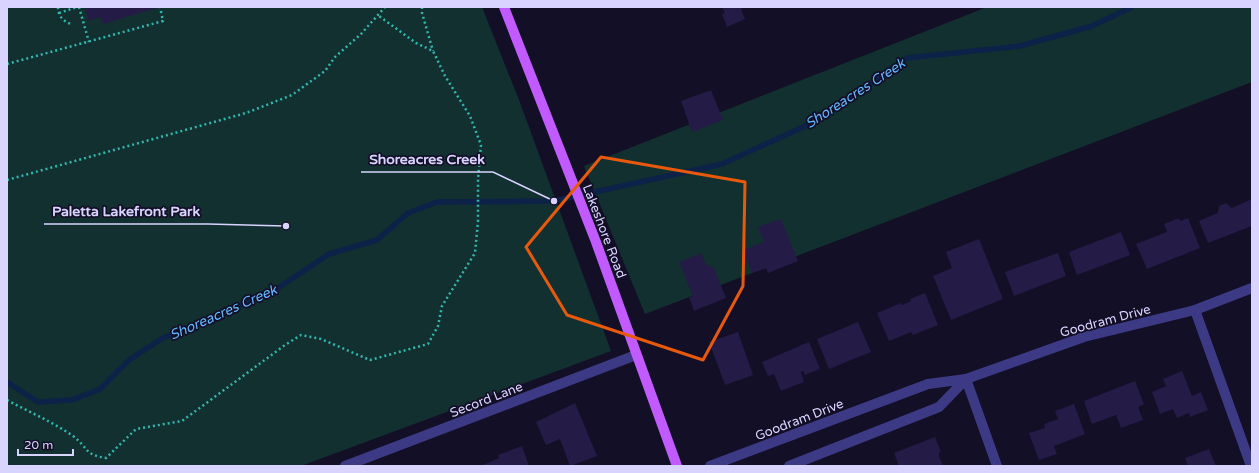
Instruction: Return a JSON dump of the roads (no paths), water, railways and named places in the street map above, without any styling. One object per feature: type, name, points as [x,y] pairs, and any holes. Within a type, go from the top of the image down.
[{"type":"main road","name":"Lakeshore Road","points":[[504,7],[596,242],[677,466]]},
{"type":"street","name":"Goodram Drive","points":[[710,466],[928,384],[966,379],[1084,337],[1195,310],[1252,288]]},
{"type":"street","points":[[1195,310],[1252,466]]},
{"type":"street","name":"Secord Lane","points":[[345,466],[636,355]]},
{"type":"street","name":"Goodram Drive","points":[[789,466],[938,407],[966,379]]},
{"type":"street","points":[[966,379],[997,466]]},
{"type":"waterway","name":"Shoreacres Creek","points":[[7,382],[38,402],[72,400],[100,389],[129,360],[161,339],[275,290],[329,254],[377,240],[408,213],[437,202],[554,201],[722,164],[814,122],[907,58],[1020,46],[1092,26],[1132,7]]},
{"type":"place","name":"Shoreacres Creek","points":[[554,201]]},
{"type":"place","name":"Paletta Lakefront Park","points":[[286,226]]}]
